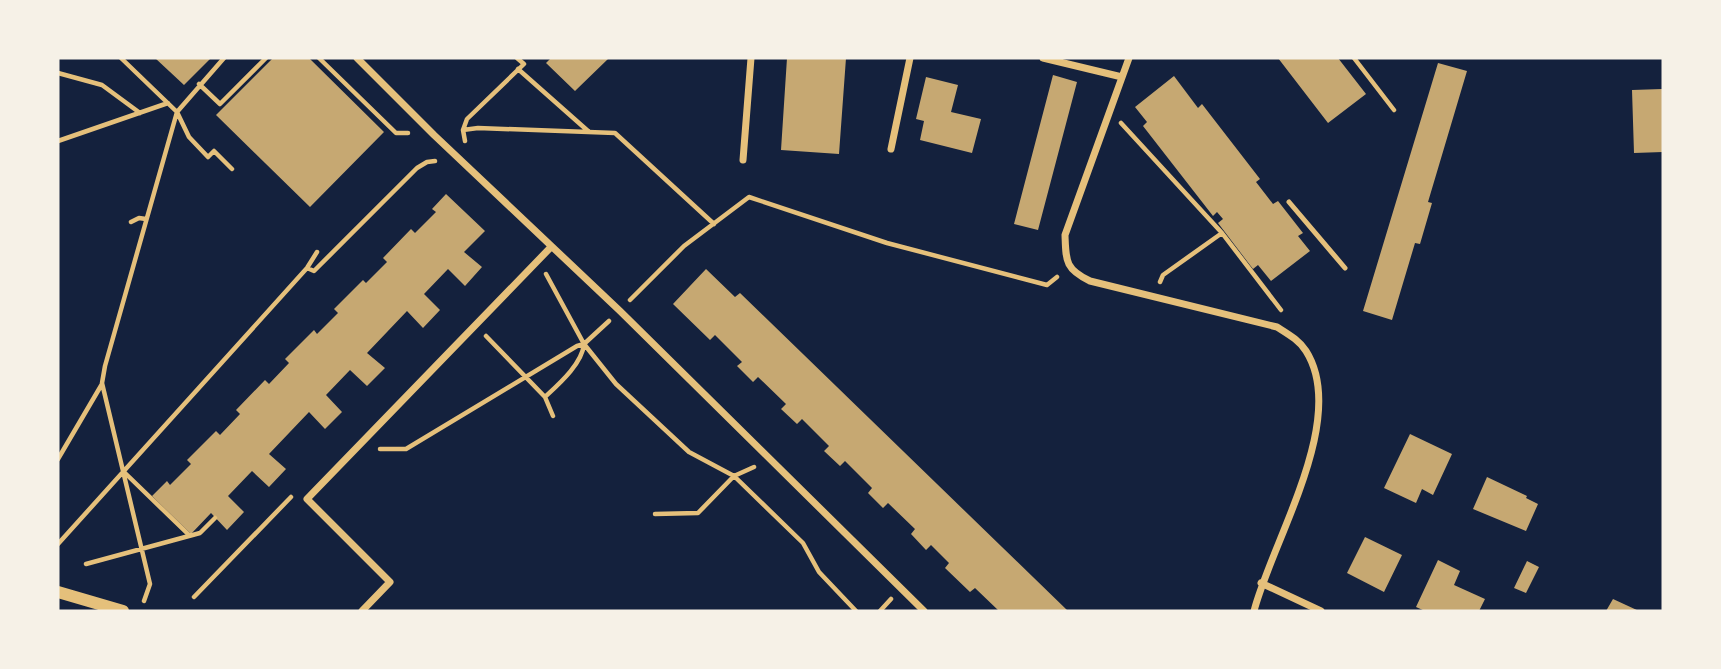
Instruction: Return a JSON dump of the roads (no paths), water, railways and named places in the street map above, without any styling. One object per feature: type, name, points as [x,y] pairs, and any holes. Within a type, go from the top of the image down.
[{"type":"street","points":[[357,58],[620,311],[924,611]]},
{"type":"street","points":[[743,160],[751,58]]},
{"type":"street","points":[[891,149],[910,58]]},
{"type":"street","points":[[1043,58],[1122,77]]},
{"type":"street","points":[[1129,58],[1065,235],[1069,267],[1090,281],[1278,327],[1294,337],[1306,350],[1316,372],[1319,392],[1318,420],[1312,454],[1261,583],[1254,611]]},
{"type":"street","points":[[362,611],[390,582],[307,499],[551,247]]},
{"type":"street","points":[[1261,583],[1321,611]]},
{"type":"street","points":[[58,592],[123,611]]},
{"type":"lane","points":[[1289,202],[1345,268]]}]
